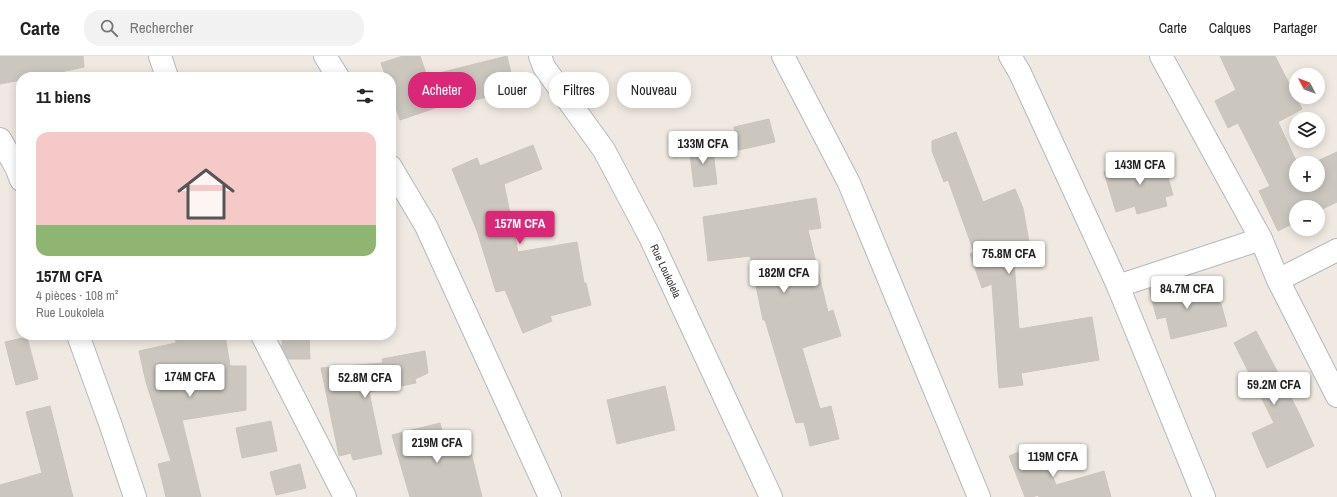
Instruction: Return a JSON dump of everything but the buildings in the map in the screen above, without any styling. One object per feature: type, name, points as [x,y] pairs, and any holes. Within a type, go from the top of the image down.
[{"type":"street","points":[[160,56],[165,72]]},
{"type":"street","points":[[325,56],[335,72]]},
{"type":"street","name":"Rue Loukolela","points":[[540,56],[544,66],[604,150],[650,237],[771,497]]},
{"type":"street","points":[[783,56],[849,183],[979,497]]},
{"type":"street","points":[[1010,56],[1020,73],[1118,286],[1204,497]]},
{"type":"street","points":[[1161,56],[1261,239],[1278,280],[1337,396]]},
{"type":"street","points":[[0,139],[16,167]]},
{"type":"street","points":[[396,175],[426,226],[550,497]]},
{"type":"street","points":[[1118,286],[1261,239]]},
{"type":"street","points":[[1278,280],[1337,250]]},
{"type":"street","points":[[80,340],[135,497]]},
{"type":"street","points":[[265,340],[346,497]]}]
